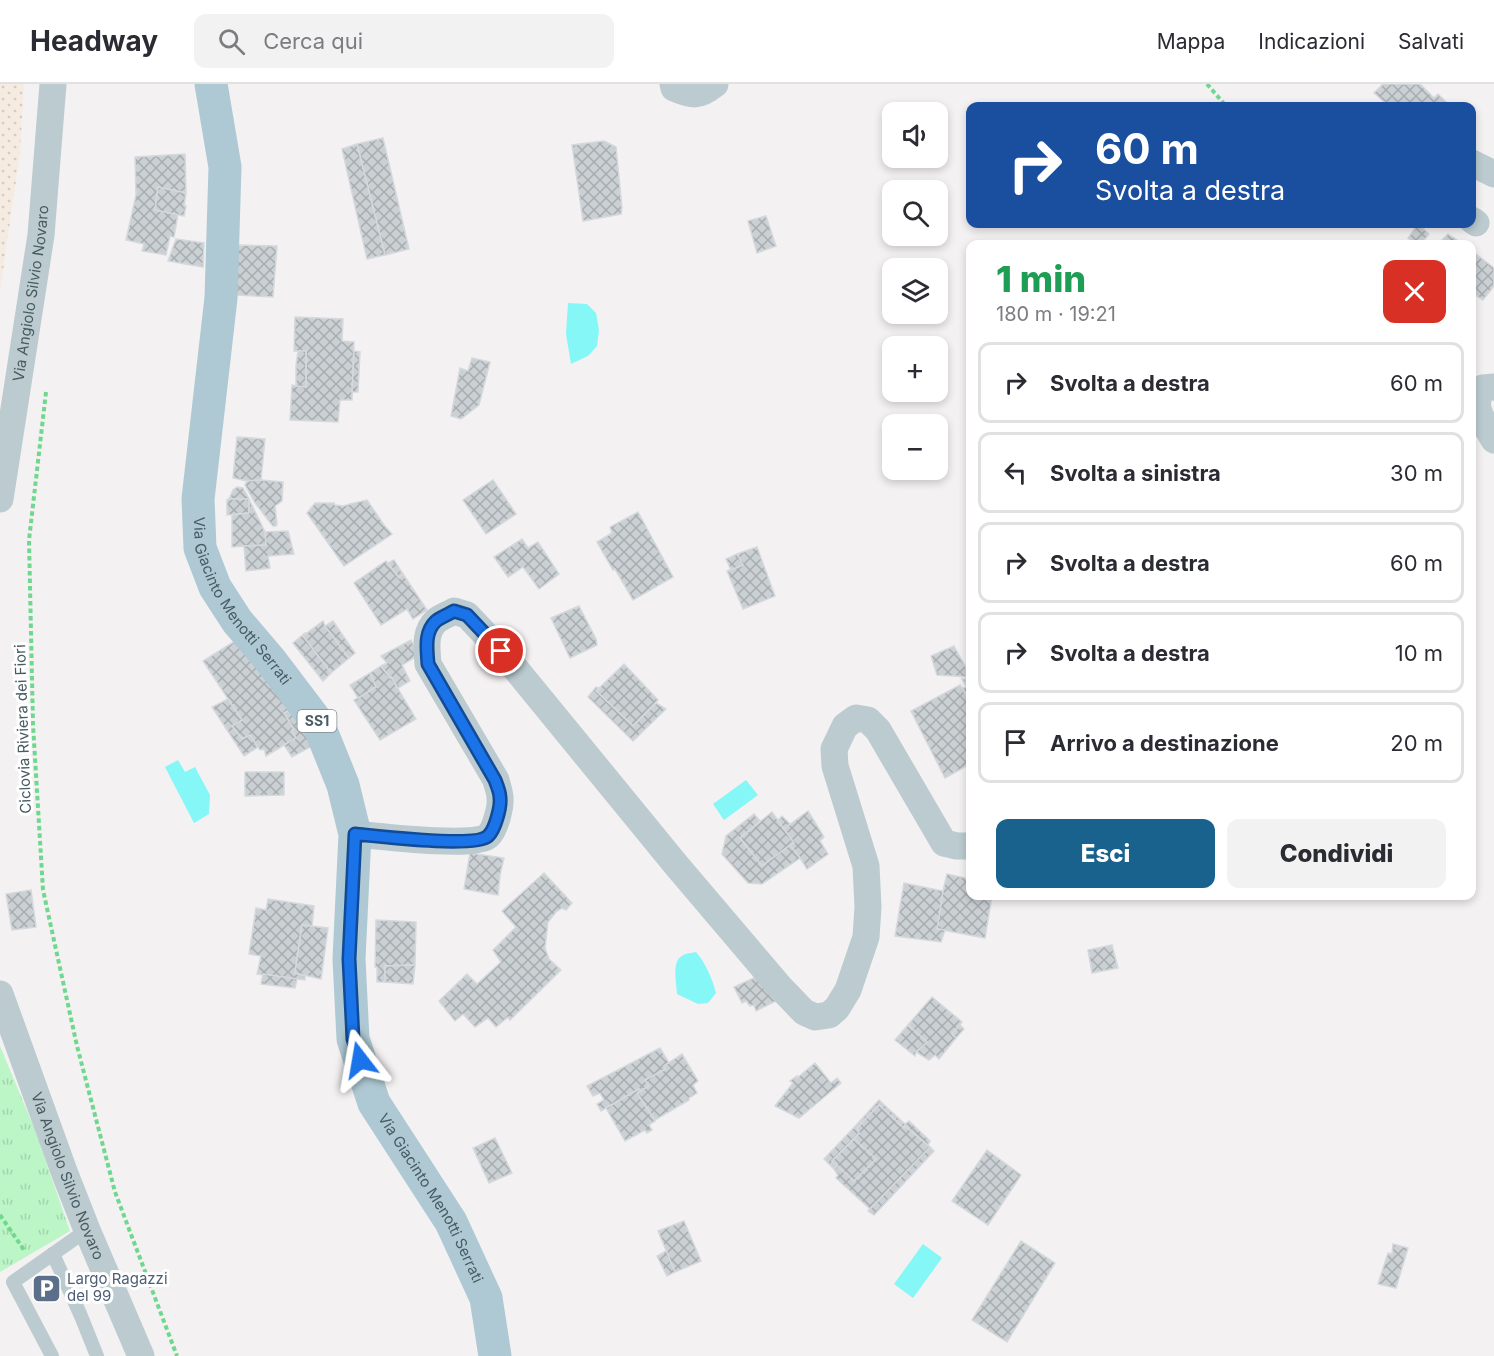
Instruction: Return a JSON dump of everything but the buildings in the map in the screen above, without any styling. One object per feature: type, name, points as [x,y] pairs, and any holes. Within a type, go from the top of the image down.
[{"type":"main road","name":"Via Giacinto Menotti Serrati","points":[[211,84],[225,167],[221,298],[198,499],[200,548],[215,587],[237,621],[318,723],[343,785],[355,834],[349,959],[353,1039],[374,1103],[451,1222],[486,1298],[495,1356]]},
{"type":"street","name":"Via Angiolo Silvio Novaro","points":[[0,499],[41,235],[53,84]]},
{"type":"street","points":[[673,84],[674,88],[686,93],[702,94],[716,84]]},
{"type":"street","points":[[1476,165],[1494,174]]},
{"type":"street","points":[[1494,387],[1483,388],[1478,395],[1477,402],[1478,411],[1494,440]]},
{"type":"street","points":[[355,834],[448,842],[482,840],[489,836],[496,822],[500,798],[495,780],[428,664],[429,630],[437,620],[454,611],[467,615],[501,651],[678,866],[779,986],[804,1012],[815,1017],[829,1015],[837,1008],[848,990],[866,937],[868,907],[866,866],[835,766],[834,749],[845,726],[856,718],[868,720],[878,730],[944,843],[966,846]]},
{"type":"street","name":"Via Angiolo Silvio Novaro","points":[[0,994],[87,1230],[141,1356]]},
{"type":"lane","points":[[52,1356],[13,1282],[87,1230]]},
{"type":"lane","points":[[53,1254],[97,1356]]},
{"type":"path","points":[[1207,84],[1223,102]]},
{"type":"path","name":"Ciclovia Riviera dei Fiori","points":[[47,382],[29,540],[33,725],[43,890],[77,1046],[115,1192],[177,1356]]},
{"type":"path","points":[[0,1215],[24,1250],[33,1245]]},
{"type":"green space","points":[[0,1046],[35,1130],[70,1231],[0,1272]]},
{"type":"sand","points":[[0,84],[24,84],[20,153],[0,291]]},
{"type":"water","points":[[568,303],[587,304],[596,313],[599,330],[597,346],[588,356],[571,364],[566,334]]},
{"type":"water","points":[[178,760],[185,772],[195,767],[210,795],[209,814],[194,823],[165,767]]},
{"type":"water","points":[[746,780],[758,795],[724,820],[713,804]]},
{"type":"water","points":[[696,952],[708,971],[716,993],[708,1003],[698,1004],[677,994],[675,973],[677,963],[683,955]]},
{"type":"water","points":[[923,1244],[942,1258],[913,1298],[894,1284]]},
{"type":"place","name":"Largo Ragazzi del 99","points":[[46,1288]]},
{"type":"route","points":[[360,1060],[353,1039],[349,959],[355,834],[448,842],[482,840],[489,836],[496,822],[500,798],[495,780],[428,664],[429,630],[437,620],[454,611],[467,615],[501,651]]}]
